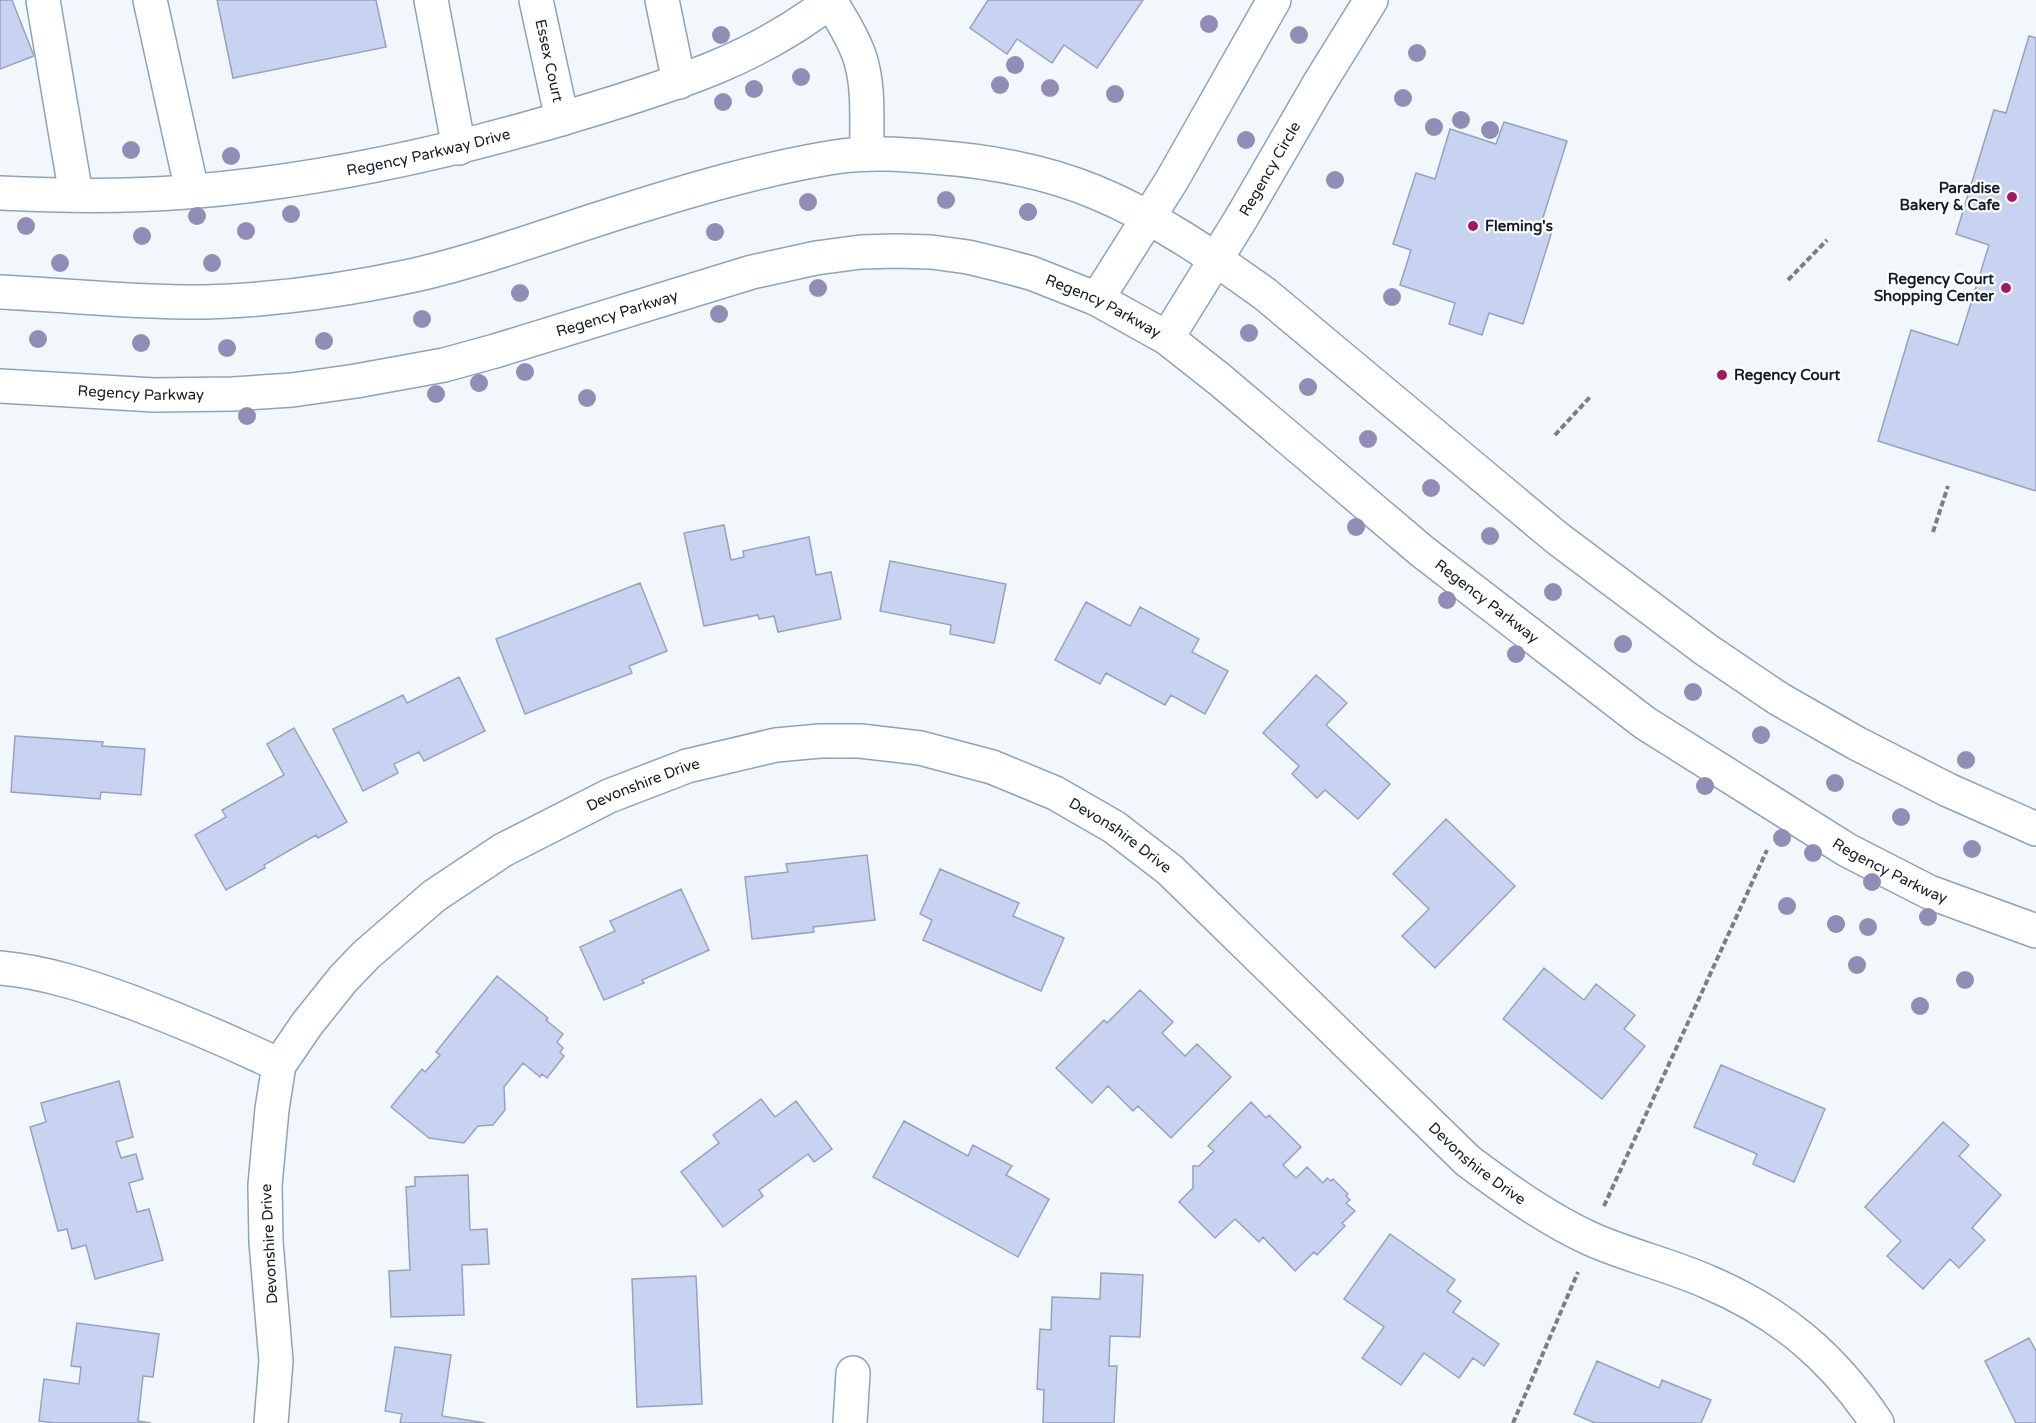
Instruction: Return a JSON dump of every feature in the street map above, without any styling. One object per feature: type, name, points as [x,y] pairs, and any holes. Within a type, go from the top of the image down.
[{"type":"street","points":[[43,0],[76,195]]},
{"type":"street","points":[[150,0],[192,191]]},
{"type":"street","points":[[431,0],[459,148]]},
{"type":"street","name":"Essex Court","points":[[536,0],[562,119]]},
{"type":"street","points":[[662,0],[679,82]]},
{"type":"street","name":"Regency Parkway Drive","points":[[0,193],[138,195],[192,191],[261,184],[459,148],[562,119],[679,82],[768,44],[831,0],[860,57],[865,81],[867,154]]},
{"type":"street","points":[[1097,299],[1172,180],[1274,0]]},
{"type":"street","name":"Regency Circle","points":[[1167,338],[1371,0]]},
{"type":"street","points":[[0,292],[206,302],[302,294],[364,285],[475,259],[696,189],[792,165],[837,157],[867,154],[952,158],[1037,172],[1096,192],[1216,259],[1265,294],[1557,538],[1705,649],[1779,699],[1856,743],[1948,790],[2036,829]]},
{"type":"street","name":"Regency Parkway","points":[[0,386],[115,393],[205,395],[292,390],[356,381],[433,367],[495,351],[752,272],[816,258],[861,252],[930,252],[968,257],[1031,273],[1097,299],[1167,338],[1219,379],[1423,552],[1645,723],[1847,849],[1929,892],[2036,931]]},
{"type":"street","name":"Devonshire Drive","points":[[271,1423],[276,1361],[266,1242],[265,1185],[272,1109],[279,1065],[307,1024],[343,979],[366,955],[434,896],[503,850],[609,796],[687,766],[776,745],[820,741],[860,741],[920,748],[992,767],[1055,793],[1114,827],[1170,870],[1468,1161],[1523,1202],[1591,1239],[1708,1282],[1793,1329],[1826,1358],[1860,1398],[1877,1423]]},
{"type":"street","points":[[0,968],[57,978],[100,991],[196,1026],[279,1065]]},
{"type":"street","points":[[850,1423],[853,1373]]},
{"type":"path","points":[[1788,280],[1827,240]]},
{"type":"path","points":[[1555,435],[1590,397]]},
{"type":"path","points":[[1933,532],[1948,486]]},
{"type":"path","points":[[1513,1423],[1612,1188],[1767,850]]},
{"type":"building","points":[[0,0],[12,0],[34,56],[0,69]]},
{"type":"building","points":[[217,0],[376,0],[386,47],[233,78]]},
{"type":"building","points":[[988,0],[1143,0],[1097,68],[1064,45],[1052,63],[1017,39],[1007,54],[970,28]]},
{"type":"building","name":"Regency Court Shopping Center","points":[[2029,36],[2036,38],[2036,491],[1878,441],[1911,330],[1958,345],[1989,245],[1956,234],[1994,110],[2006,113]]},
{"type":"building","name":"Fleming's","points":[[1504,122],[1567,141],[1541,224],[1553,228],[1523,324],[1489,313],[1482,335],[1449,324],[1455,303],[1400,285],[1411,250],[1393,244],[1416,173],[1435,179],[1450,129],[1496,144]]},
{"type":"building","points":[[724,525],[731,560],[744,557],[743,551],[809,537],[816,575],[831,572],[841,619],[778,632],[774,616],[759,619],[758,615],[704,626],[684,533]]},
{"type":"building","points":[[890,561],[1006,584],[994,643],[950,634],[951,625],[880,611]]},
{"type":"building","points":[[640,583],[667,651],[629,666],[632,673],[525,714],[496,639]]},
{"type":"building","points":[[1086,602],[1130,626],[1140,607],[1199,639],[1192,652],[1228,671],[1205,714],[1171,695],[1165,705],[1106,673],[1100,684],[1055,660]]},
{"type":"building","points":[[1316,675],[1347,703],[1326,725],[1390,784],[1358,819],[1325,790],[1317,798],[1292,774],[1299,766],[1263,733]]},
{"type":"building","points":[[459,677],[485,731],[424,761],[419,752],[394,764],[398,773],[363,791],[333,729],[403,695],[407,703]]},
{"type":"building","points":[[294,728],[347,822],[318,838],[316,835],[226,890],[195,835],[226,817],[222,810],[284,775],[267,744]]},
{"type":"building","points":[[15,736],[103,742],[102,746],[145,749],[141,795],[101,792],[100,799],[11,792]]},
{"type":"building","points":[[1446,819],[1515,886],[1435,968],[1402,936],[1429,909],[1393,874]]},
{"type":"building","points":[[867,855],[875,920],[813,927],[814,932],[752,939],[745,877],[788,872],[786,864]]},
{"type":"building","points":[[940,869],[1019,903],[1013,916],[1064,938],[1041,991],[923,940],[932,920],[920,914]]},
{"type":"building","points":[[681,889],[709,950],[642,980],[644,983],[604,1000],[580,947],[615,931],[610,921]]},
{"type":"building","points":[[1544,968],[1584,1000],[1596,984],[1635,1015],[1624,1029],[1645,1046],[1602,1099],[1503,1019]]},
{"type":"building","points":[[497,976],[548,1018],[546,1020],[563,1034],[557,1042],[563,1048],[560,1052],[564,1056],[547,1078],[542,1074],[540,1077],[523,1063],[504,1087],[505,1110],[493,1125],[478,1126],[464,1143],[429,1138],[391,1107],[422,1069],[425,1072],[440,1055],[436,1052]]},
{"type":"building","points":[[1140,990],[1173,1022],[1162,1033],[1185,1056],[1197,1044],[1231,1077],[1171,1138],[1138,1106],[1133,1111],[1108,1086],[1092,1103],[1056,1068],[1104,1020],[1107,1023]]},
{"type":"building","points":[[1721,1065],[1825,1109],[1794,1182],[1753,1164],[1757,1154],[1694,1127]]},
{"type":"building","points":[[119,1081],[133,1137],[116,1142],[121,1158],[136,1154],[143,1179],[129,1183],[137,1212],[149,1209],[163,1260],[95,1279],[86,1245],[72,1249],[67,1229],[58,1231],[30,1127],[46,1122],[41,1103]]},
{"type":"building","points":[[761,1099],[775,1117],[796,1101],[832,1149],[814,1162],[808,1154],[759,1190],[763,1196],[723,1227],[681,1172],[719,1143],[713,1135]]},
{"type":"building","points":[[1251,1102],[1266,1118],[1269,1115],[1301,1147],[1283,1165],[1296,1178],[1307,1167],[1323,1183],[1327,1178],[1331,1181],[1333,1179],[1348,1194],[1346,1196],[1350,1200],[1346,1203],[1355,1211],[1342,1223],[1345,1226],[1317,1255],[1314,1252],[1295,1271],[1263,1237],[1259,1242],[1235,1219],[1215,1238],[1179,1202],[1193,1188],[1193,1166],[1199,1166],[1214,1151],[1208,1146]]},
{"type":"building","points":[[904,1121],[968,1156],[973,1145],[1012,1166],[1006,1175],[1049,1199],[1018,1257],[873,1177]]},
{"type":"building","points":[[1943,1122],[1969,1145],[1959,1156],[2001,1195],[1972,1228],[1985,1240],[1959,1268],[1950,1259],[1923,1289],[1887,1256],[1901,1241],[1865,1207]]},
{"type":"building","points":[[468,1175],[470,1230],[487,1229],[489,1264],[462,1265],[464,1315],[391,1317],[389,1271],[410,1270],[406,1187],[415,1186],[415,1177]]},
{"type":"building","points":[[1390,1234],[1455,1280],[1447,1291],[1461,1301],[1453,1312],[1499,1344],[1484,1366],[1473,1358],[1459,1378],[1424,1353],[1401,1385],[1362,1358],[1384,1327],[1344,1299]]},
{"type":"building","points":[[1101,1273],[1143,1275],[1140,1337],[1110,1336],[1109,1366],[1117,1366],[1114,1423],[1043,1423],[1044,1390],[1037,1389],[1040,1329],[1051,1330],[1052,1297],[1100,1299]]},
{"type":"building","points":[[696,1276],[702,1404],[637,1407],[632,1279]]},
{"type":"building","points":[[77,1323],[159,1334],[153,1377],[143,1376],[138,1421],[151,1423],[39,1421],[44,1379],[79,1384],[81,1367],[71,1366]]},
{"type":"building","points":[[2029,1338],[2036,1351],[2036,1423],[2016,1423],[1985,1361]]},
{"type":"building","points":[[395,1347],[451,1355],[442,1416],[485,1423],[400,1423],[402,1414],[385,1411]]},
{"type":"building","points":[[1597,1361],[1659,1388],[1662,1380],[1711,1400],[1701,1423],[1595,1423],[1574,1414]]},
{"type":"place","name":"Paradise Bakery & Cafe","points":[[2012,197]]},
{"type":"place","name":"Fleming's","points":[[1473,226]]},
{"type":"place","name":"Regency Court Shopping Center","points":[[2006,288]]},
{"type":"place","name":"Regency Court","points":[[1722,375]]}]
